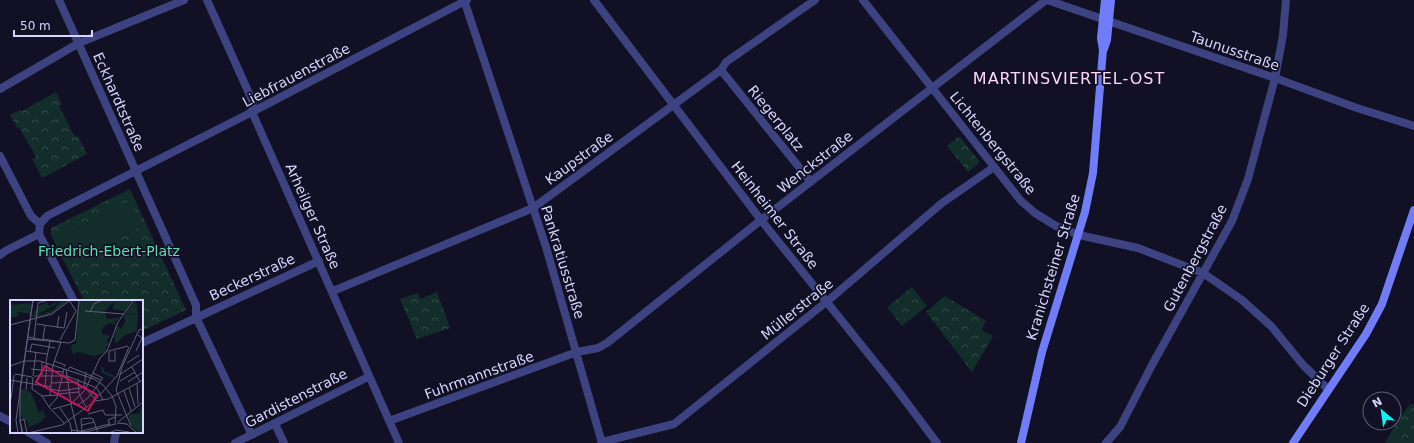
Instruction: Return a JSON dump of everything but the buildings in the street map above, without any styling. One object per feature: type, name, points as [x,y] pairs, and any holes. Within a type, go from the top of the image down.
[{"type":"main road","name":"Kranichsteiner Straße","points":[[1021,443],[1042,352],[1085,212],[1093,173],[1103,50],[1107,40],[1105,0]]},
{"type":"main road","name":"Kranichsteiner Straße","points":[[1106,21],[1111,0]]},
{"type":"main road","name":"Dieburger Straße","points":[[1293,443],[1366,334],[1382,304],[1414,210]]},
{"type":"street","name":"Eckhardtstraße","points":[[59,0],[136,171]]},
{"type":"street","points":[[0,89],[79,43],[184,0]]},
{"type":"street","name":"Arheilger Straße","points":[[207,0],[254,102],[252,112],[333,291],[368,377],[399,443]]},
{"type":"street","name":"Liebfrauenstraße","points":[[136,171],[465,0]]},
{"type":"street","name":"Pankratiusstraße","points":[[465,0],[577,352],[602,443]]},
{"type":"street","name":"Heinheimer Straße","points":[[594,0],[761,220],[895,387],[937,443]]},
{"type":"street","name":"Kaupstraße","points":[[333,291],[532,208],[721,70],[726,62],[815,0]]},
{"type":"street","name":"Lichtenbergstraße","points":[[863,0],[1021,201],[1035,213],[1056,226],[1078,235],[1138,248],[1203,273],[1242,300],[1272,327],[1303,365],[1328,389]]},
{"type":"street","name":"Wenckstraße","points":[[577,352],[598,348],[607,343],[761,220],[1046,0]]},
{"type":"street","name":"Taunusstraße","points":[[1046,0],[1275,78],[1357,108],[1414,126]]},
{"type":"street","name":"Gutenbergstraße","points":[[1106,443],[1120,427],[1232,221],[1248,179],[1275,78],[1283,35],[1286,0]]},
{"type":"street","name":"Riegerplatz","points":[[721,70],[811,182]]},
{"type":"street","points":[[0,156],[31,216],[40,224]]},
{"type":"street","name":"Müllerstraße","points":[[602,443],[674,424],[826,302],[942,203],[994,167]]},
{"type":"street","points":[[73,300],[39,234],[40,224],[47,216],[136,171],[196,305],[196,317],[252,435]]},
{"type":"street","points":[[0,255],[39,234]]},
{"type":"street","name":"Beckerstraße","points":[[196,317],[319,261]]},
{"type":"street","points":[[143,343],[196,317]]},
{"type":"street","name":"Fuhrmannstraße","points":[[389,421],[577,352]]},
{"type":"street","name":"Gardistenstraße","points":[[235,443],[368,377]]},
{"type":"street","points":[[0,416],[10,421]]},
{"type":"street","points":[[275,424],[284,443]]},
{"type":"street","points":[[30,433],[47,443]]},
{"type":"street","points":[[114,443],[116,433]]},
{"type":"green space","points":[[56,92],[62,104],[59,106],[75,137],[78,136],[87,154],[42,178],[32,159],[36,157],[19,127],[17,128],[10,115],[20,110],[22,111]]},
{"type":"green space","points":[[959,136],[980,162],[968,172],[947,146]]},
{"type":"green space","name":"Friedrich-Ebert-Platz","points":[[130,189],[186,310],[143,331],[143,300],[84,300],[51,235],[51,228]]},
{"type":"green space","points":[[130,201],[142,226],[72,260],[60,235]]},
{"type":"green space","points":[[912,287],[927,306],[902,326],[887,307]]},
{"type":"green space","points":[[437,292],[450,328],[417,339],[400,299],[418,293],[420,299]]},
{"type":"green space","points":[[945,296],[986,321],[981,330],[993,336],[972,372],[926,312]]},
{"type":"green space","points":[[1410,404],[1414,406],[1414,443],[1385,443],[1392,431],[1402,431],[1402,415]]},
{"type":"district","name":"MARTINSVIERTEL-OST","points":[[1069,78]]}]
